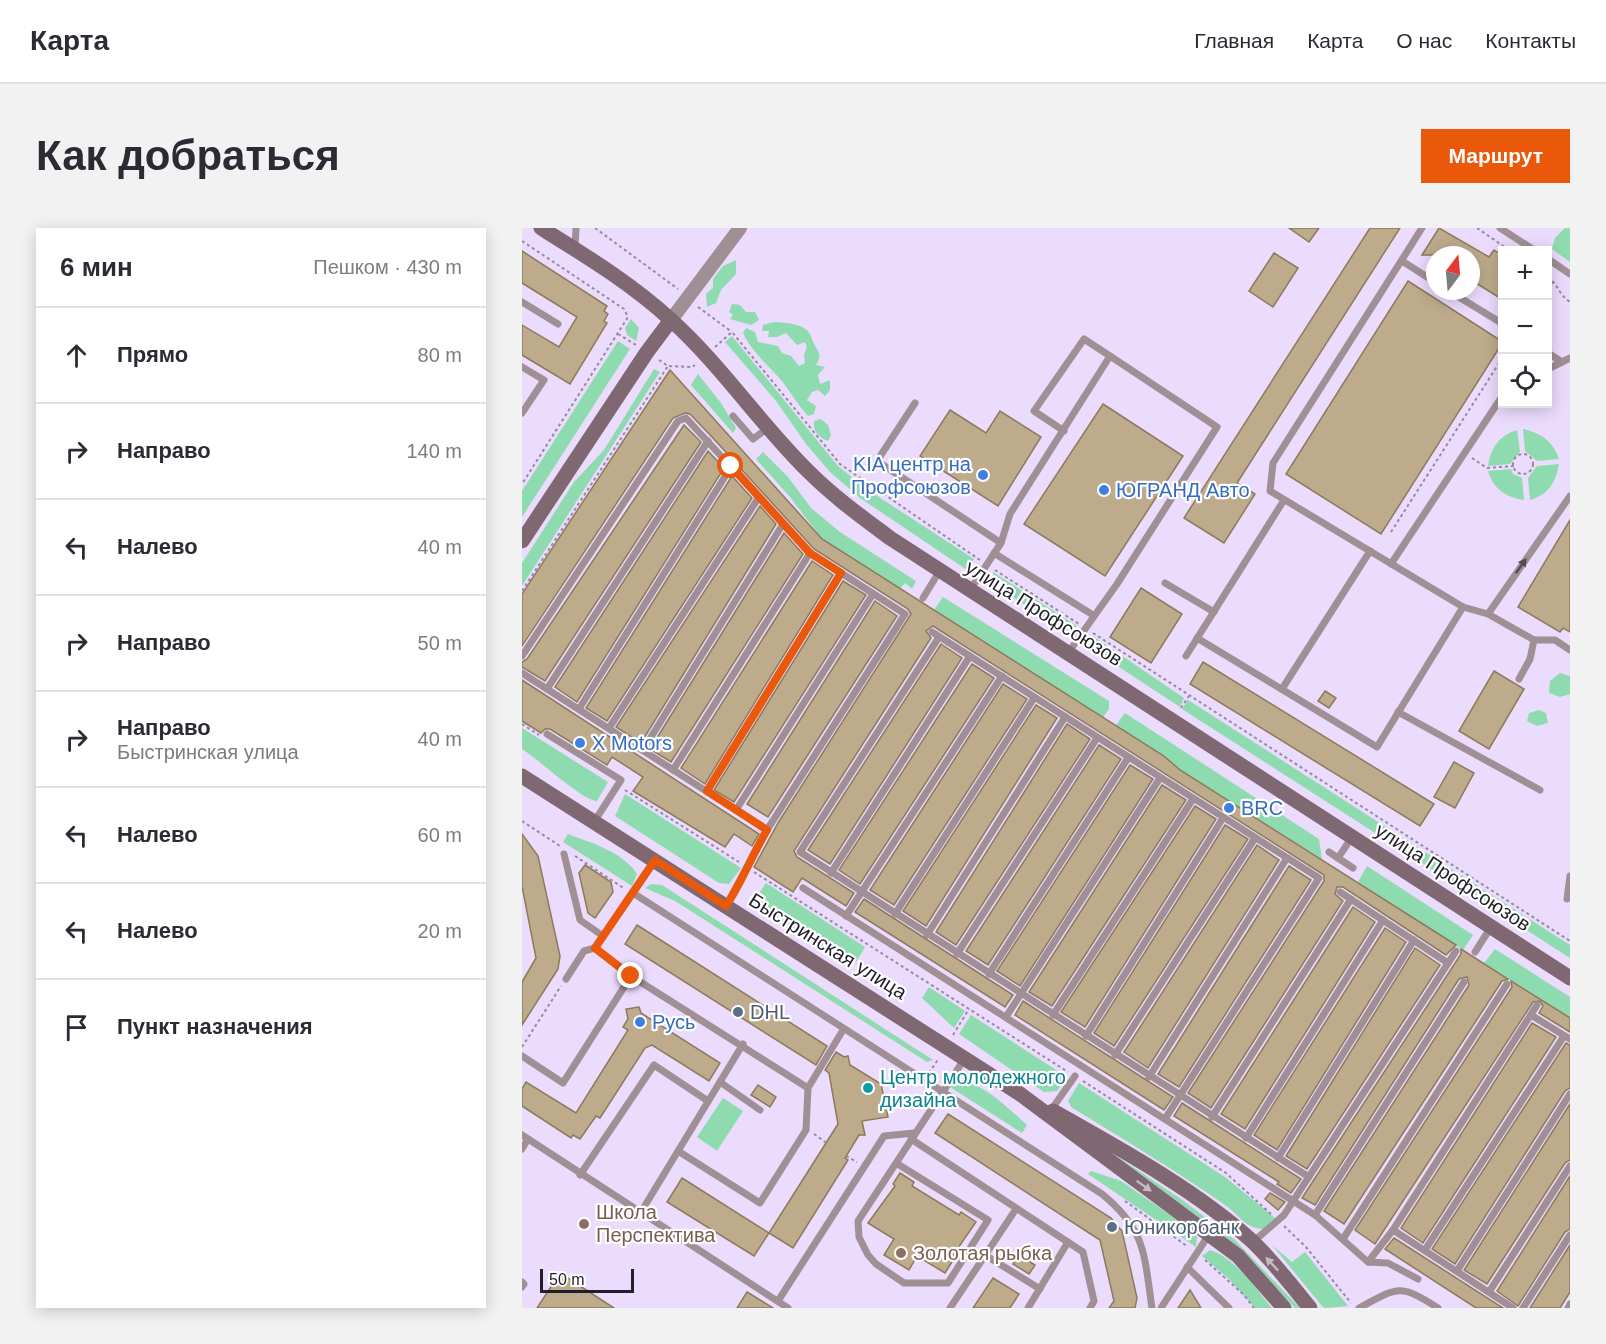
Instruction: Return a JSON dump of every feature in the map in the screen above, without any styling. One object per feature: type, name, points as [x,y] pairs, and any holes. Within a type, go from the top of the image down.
[{"type":"main road","name":"улица Профсоюзов","points":[[542,228],[631,286],[671,320],[706,354],[808,471],[841,501],[939,572],[1068,652],[1570,978]]},
{"type":"main road","points":[[522,541],[646,352],[671,320]]},
{"type":"main road","name":"Быстринская улица","points":[[522,776],[1020,1094],[1072,1135],[1238,1256],[1284,1308]]},
{"type":"main road","name":"Быстринская улица","points":[[1020,1094],[1052,1110],[1143,1164],[1253,1242],[1310,1308]]},
{"type":"street","points":[[671,320],[690,298],[740,228]]},
{"type":"lane","points":[[575,249],[576,228]]},
{"type":"lane","points":[[1422,228],[1273,463],[1270,491],[1463,607],[1488,614],[1534,640],[1556,640],[1570,650]]},
{"type":"lane","points":[[1500,228],[1528,246]]},
{"type":"lane","points":[[1402,261],[1426,276]]},
{"type":"lane","points":[[1552,262],[1570,274]]},
{"type":"lane","points":[[1464,300],[1498,321]]},
{"type":"lane","points":[[522,302],[558,324]]},
{"type":"lane","points":[[1064,431],[1034,411],[1084,339],[1217,427],[1117,584],[1068,652]]},
{"type":"lane","points":[[1550,354],[1562,362]]},
{"type":"lane","points":[[970,591],[1001,543],[1010,514],[1110,356]]},
{"type":"lane","points":[[1552,367],[1570,358]]},
{"type":"lane","points":[[522,367],[544,380],[522,413]]},
{"type":"lane","points":[[1391,564],[1498,402]]},
{"type":"lane","points":[[915,403],[877,461],[1001,543]]},
{"type":"lane","points":[[733,416],[753,439],[769,427]]},
{"type":"lane","points":[[522,656],[678,421],[686,418],[810,553],[905,614],[767,830],[746,867],[741,882],[726,906]]},
{"type":"lane","points":[[547,689],[708,441]]},
{"type":"lane","points":[[579,709],[731,466]]},
{"type":"lane","points":[[1488,614],[1570,496]]},
{"type":"lane","points":[[609,728],[759,497]]},
{"type":"lane","points":[[1186,656],[1284,500]]},
{"type":"lane","points":[[643,750],[783,524]]},
{"type":"lane","points":[[1282,689],[1370,551]]},
{"type":"lane","points":[[673,770],[810,553]]},
{"type":"lane","points":[[994,553],[1093,615]]},
{"type":"lane","points":[[923,598],[939,572]]},
{"type":"lane","points":[[707,791],[841,573]]},
{"type":"lane","points":[[1165,583],[1214,612]]},
{"type":"lane","points":[[736,810],[873,594]]},
{"type":"lane","points":[[1197,638],[1377,747],[1463,607]]},
{"type":"lane","points":[[932,632],[1318,878],[1165,1119]]},
{"type":"lane","points":[[939,637],[800,852],[1053,1016],[1309,1177]]},
{"type":"lane","points":[[1519,679],[1530,659],[1534,640]]},
{"type":"lane","points":[[831,873],[970,656]]},
{"type":"lane","points":[[522,673],[767,830]]},
{"type":"lane","points":[[846,916],[1002,676]]},
{"type":"lane","points":[[895,914],[1034,698]]},
{"type":"lane","points":[[1398,712],[1540,790]]},
{"type":"lane","points":[[927,935],[1065,717]]},
{"type":"lane","points":[[544,735],[621,780],[594,822]]},
{"type":"lane","points":[[957,954],[1097,738]]},
{"type":"lane","points":[[989,974],[1128,758]]},
{"type":"lane","points":[[1006,1017],[1160,778]]},
{"type":"lane","points":[[1053,1016],[1193,799]]},
{"type":"lane","points":[[1086,1036],[1223,818]]},
{"type":"lane","points":[[1338,858],[1352,837]]},
{"type":"lane","points":[[1115,1055],[1255,838]]},
{"type":"lane","points":[[563,851],[580,920],[603,936]]},
{"type":"lane","points":[[1329,852],[1353,868]]},
{"type":"lane","points":[[1149,1077],[1287,858]]},
{"type":"lane","points":[[566,979],[584,951],[595,948],[655,860]]},
{"type":"lane","points":[[1569,898],[1570,876]]},
{"type":"lane","points":[[802,888],[1315,1215],[1368,1262],[1388,1263],[1418,1279]]},
{"type":"lane","points":[[1340,892],[1448,963]]},
{"type":"lane","points":[[633,894],[940,1093],[1102,1194],[1125,1212],[1139,1237],[1152,1308]]},
{"type":"lane","points":[[1212,1117],[1351,899]]},
{"type":"lane","points":[[1246,1138],[1383,920]]},
{"type":"lane","points":[[1475,952],[1491,927]]},
{"type":"lane","points":[[1278,1158],[1414,940]]},
{"type":"lane","points":[[595,948],[631,976],[743,1044],[807,1088]]},
{"type":"lane","points":[[1253,1242],[1278,1220],[1293,1201],[1456,951]]},
{"type":"lane","points":[[522,1056],[563,1083],[631,976]]},
{"type":"lane","points":[[1315,1215],[1464,982]]},
{"type":"lane","points":[[1343,1239],[1507,984]]},
{"type":"lane","points":[[1368,1262],[1393,1230],[1537,1005]]},
{"type":"lane","points":[[1425,1250],[1567,1038],[1531,1015]]},
{"type":"lane","points":[[678,1151],[760,1203],[807,1130],[807,1088],[843,1030]]},
{"type":"lane","points":[[641,1212],[743,1044]]},
{"type":"lane","points":[[896,1163],[988,1220],[948,1283],[904,1282],[876,1264],[868,1255],[860,1236],[858,1221],[940,1093],[965,1058]]},
{"type":"lane","points":[[580,1175],[654,1065],[708,1101]]},
{"type":"lane","points":[[1052,1110],[1075,1076]]},
{"type":"lane","points":[[720,1082],[760,1110]]},
{"type":"lane","points":[[1457,1271],[1570,1094]]},
{"type":"lane","points":[[778,1301],[884,1136],[912,1136],[1016,1209],[1083,1252],[1094,1301],[1090,1308]]},
{"type":"lane","points":[[522,1149],[525,1137],[580,1175],[788,1308]]},
{"type":"lane","points":[[1489,1292],[1570,1166]]},
{"type":"lane","points":[[950,1308],[1016,1209]]},
{"type":"lane","points":[[1393,1230],[1514,1308]]},
{"type":"lane","points":[[1161,1308],[1209,1233]]},
{"type":"lane","points":[[1523,1308],[1570,1235]]},
{"type":"lane","points":[[1028,1308],[1068,1242]]},
{"type":"lane","points":[[985,1255],[1040,1289]]},
{"type":"lane","points":[[1187,1267],[1228,1308]]},
{"type":"lane","points":[[522,1282],[524,1284],[522,1287]]},
{"type":"lane","points":[[1357,1308],[1394,1290],[1412,1292],[1438,1308]]},
{"type":"path","points":[[595,228],[732,332],[840,464],[987,565],[1570,941]]},
{"type":"path","points":[[1477,228],[1503,246]]},
{"type":"path","points":[[522,242],[624,309],[628,317],[522,484]]},
{"type":"path","points":[[1553,281],[1559,295],[1570,302]]},
{"type":"path","points":[[522,591],[668,366],[692,367],[732,332]]},
{"type":"path","points":[[1391,532],[1498,365]]},
{"type":"path","points":[[1448,442],[1487,468],[1514,466]]},
{"type":"path","points":[[1524,454],[1533,463],[1527,474],[1518,473],[1514,466],[1516,457],[1524,454]]},
{"type":"path","points":[[1181,708],[1189,696]]},
{"type":"path","points":[[522,724],[544,735]]},
{"type":"path","points":[[618,785],[1226,1173],[1306,1247],[1357,1308]]},
{"type":"path","points":[[522,821],[563,851]]},
{"type":"path","points":[[573,854],[633,894]]},
{"type":"path","points":[[522,1047],[566,979]]},
{"type":"path","points":[[807,1130],[828,1144]]},
{"type":"green space","points":[[1565,228],[1570,228],[1570,262],[1552,249],[1555,238]]},
{"type":"green space","points":[[736,260],[736,274],[721,290],[716,303],[707,307],[706,294],[713,288],[713,279],[723,266]]},
{"type":"green space","points":[[732,304],[740,305],[746,312],[755,312],[759,320],[751,325],[730,319],[733,315],[729,312]]},
{"type":"green space","points":[[631,319],[639,328],[636,341],[627,335],[625,328]]},
{"type":"green space","points":[[774,322],[794,324],[807,330],[819,354],[816,365],[825,367],[818,375],[820,384],[830,380],[830,390],[825,396],[818,390],[812,392],[807,400],[816,406],[814,414],[808,416],[782,381],[755,352],[743,333],[746,328],[755,332],[758,342],[778,346],[782,353],[791,356],[799,366],[805,363],[804,355],[807,347],[805,342],[797,345],[786,333],[777,337],[768,337],[769,331],[762,331],[763,325]]},
{"type":"green space","points":[[732,336],[838,466],[865,488],[974,559],[967,570],[860,498],[830,472],[806,444],[776,401],[725,342]]},
{"type":"green space","points":[[618,341],[630,349],[522,517],[522,491]]},
{"type":"green space","points":[[654,369],[660,372],[522,586],[522,563],[574,482],[604,450]]},
{"type":"green space","points":[[698,374],[721,403],[736,428],[733,433],[691,385]]},
{"type":"green space","points":[[821,419],[828,425],[831,435],[828,441],[819,436],[814,428],[814,421]]},
{"type":"green space","points":[[1523,429],[1546,439],[1559,459],[1537,461],[1525,451]]},
{"type":"green space","points":[[1517,430],[1520,452],[1510,464],[1488,466],[1491,453],[1497,443],[1505,435]]},
{"type":"green space","points":[[763,452],[788,477],[811,508],[840,532],[916,581],[912,589],[905,583],[900,589],[822,539],[790,497],[756,459]]},
{"type":"green space","points":[[1559,464],[1556,477],[1550,487],[1542,495],[1530,500],[1528,478],[1537,466]]},
{"type":"green space","points":[[1511,469],[1513,474],[1522,478],[1524,500],[1512,497],[1497,488],[1488,471]]},
{"type":"green space","points":[[993,572],[1077,626],[1073,632],[1067,632],[994,585]]},
{"type":"green space","points":[[943,597],[1109,701],[1109,709],[1103,717],[934,610]]},
{"type":"green space","points":[[1093,636],[1184,698],[1180,707],[1093,650],[1090,643]]},
{"type":"green space","points":[[1560,673],[1570,676],[1570,694],[1560,697],[1549,693],[1550,681]]},
{"type":"green space","points":[[1188,700],[1570,945],[1570,958],[1182,709]]},
{"type":"green space","points":[[1539,710],[1546,713],[1548,723],[1537,726],[1527,721],[1529,713]]},
{"type":"green space","points":[[1125,713],[1319,839],[1322,859],[1180,770],[1164,756],[1116,725]]},
{"type":"green space","points":[[522,728],[608,782],[597,801],[571,787],[522,749]]},
{"type":"green space","points":[[625,794],[741,868],[729,884],[719,883],[615,816]]},
{"type":"green space","points":[[568,834],[606,849],[624,860],[637,874],[632,886],[563,842]]},
{"type":"green space","points":[[1367,866],[1473,935],[1463,950],[1358,882]]},
{"type":"green space","points":[[766,883],[865,947],[856,962],[827,952],[757,907],[757,896]]},
{"type":"green space","points":[[651,884],[662,885],[933,1060],[927,1062],[675,901],[645,888]]},
{"type":"green space","points":[[1495,949],[1570,997],[1570,1018],[1484,963]]},
{"type":"green space","points":[[929,987],[965,1011],[954,1028],[922,998]]},
{"type":"green space","points":[[971,1015],[1067,1077],[1057,1091],[1044,1092],[959,1034]]},
{"type":"green space","points":[[958,1080],[987,1091],[1004,1105],[1027,1125],[1022,1133],[950,1087]]},
{"type":"green space","points":[[1079,1083],[1225,1177],[1275,1218],[1263,1229],[1252,1227],[1187,1179],[1071,1107],[1068,1101]]},
{"type":"green space","points":[[723,1098],[743,1111],[717,1151],[697,1137]]},
{"type":"green space","points":[[1112,1153],[1181,1199],[1234,1239],[1300,1308],[1295,1308],[1232,1242]]},
{"type":"green space","points":[[1091,1171],[1121,1181],[1189,1228],[1197,1236],[1196,1247],[1088,1174]]},
{"type":"green space","points":[[1272,1245],[1292,1262],[1305,1252],[1348,1306],[1325,1308],[1322,1306]]},
{"type":"green space","points":[[1210,1250],[1236,1266],[1272,1308],[1255,1308],[1229,1279],[1202,1256]]},
{"type":"building","points":[[1289,228],[1319,228],[1309,242]]},
{"type":"building","points":[[1370,228],[1400,228],[1237,483],[1255,494],[1224,543],[1184,518]]},
{"type":"building","points":[[1439,228],[1470,246],[1428,246]]},
{"type":"building","points":[[1494,250],[1498,253],[1498,297],[1480,286],[1480,252],[1489,257]]},
{"type":"building","points":[[522,251],[607,306],[604,311],[608,314],[604,321],[607,323],[570,384],[522,355],[522,325],[559,347],[577,317],[522,283]]},
{"type":"building","points":[[1274,253],[1298,268],[1273,307],[1249,291]]},
{"type":"building","points":[[1408,281],[1426,293],[1426,300],[1438,300],[1498,339],[1498,350],[1381,534],[1286,474]]},
{"type":"building","points":[[670,370],[822,539],[1456,945],[1446,955],[1343,887],[1337,887],[1335,894],[1343,901],[1211,1108],[1188,1093],[1324,881],[1324,875],[933,626],[926,631],[931,638],[794,851],[797,857],[854,893],[846,906],[802,878],[793,892],[754,867],[778,823],[911,614],[908,609],[814,549],[712,437],[690,414],[685,413],[673,418],[522,646],[522,594]]},
{"type":"building","name":"ЮГРАНД Авто","points":[[1103,404],[1183,456],[1105,576],[1024,524]]},
{"type":"building","name":"KIA центр на Профсоюзов","points":[[950,410],[986,433],[1000,411],[1041,437],[998,506],[920,456]]},
{"type":"building","points":[[684,425],[701,442],[545,681],[522,667],[522,662],[527,659]]},
{"type":"building","points":[[708,451],[724,468],[577,702],[555,687]]},
{"type":"building","points":[[732,476],[752,498],[607,721],[586,708]]},
{"type":"building","points":[[760,506],[776,524],[641,743],[616,727]]},
{"type":"building","points":[[1570,520],[1570,632],[1563,628],[1560,632],[1518,607]]},
{"type":"building","points":[[784,533],[803,554],[671,762],[650,749]]},
{"type":"building","points":[[812,561],[833,575],[705,784],[681,768]]},
{"type":"building","points":[[843,581],[866,595],[734,802],[714,790]]},
{"type":"building","points":[[1141,588],[1182,614],[1151,663],[1110,637]]},
{"type":"building","points":[[875,601],[897,616],[768,817],[747,804]]},
{"type":"building","points":[[941,644],[962,658],[830,864],[808,850]]},
{"type":"building","points":[[1203,662],[1434,804],[1420,826],[1190,684]]},
{"type":"building","points":[[972,664],[994,678],[860,884],[839,870]]},
{"type":"building","points":[[1494,671],[1524,689],[1489,749],[1459,731]]},
{"type":"building","points":[[522,680],[759,834],[752,846],[734,834],[725,847],[633,791],[643,777],[612,757],[607,765],[550,729],[545,729],[541,733],[522,721]]},
{"type":"building","points":[[1003,684],[1027,699],[894,905],[870,890]]},
{"type":"building","points":[[1325,691],[1336,698],[1329,708],[1318,701]]},
{"type":"building","points":[[1036,705],[1057,718],[926,926],[903,911]]},
{"type":"building","points":[[1067,724],[1090,739],[956,945],[936,932]]},
{"type":"building","points":[[1099,745],[1121,759],[988,965],[966,951]]},
{"type":"building","points":[[1454,762],[1474,773],[1455,808],[1434,797]]},
{"type":"building","points":[[1130,765],[1153,779],[1020,986],[997,971]]},
{"type":"building","points":[[1162,785],[1186,800],[1052,1006],[1029,992]]},
{"type":"building","points":[[1195,806],[1216,819],[1085,1027],[1061,1012]]},
{"type":"building","points":[[1225,825],[1248,839],[1114,1046],[1094,1033]]},
{"type":"building","points":[[522,834],[538,856],[560,956],[558,969],[522,1025],[522,982],[536,958],[522,886]]},
{"type":"building","points":[[1257,845],[1279,860],[1148,1068],[1124,1052]]},
{"type":"building","points":[[585,865],[611,882],[613,892],[595,918],[588,913],[579,873]]},
{"type":"building","points":[[1289,866],[1311,880],[1179,1087],[1158,1074]]},
{"type":"building","points":[[864,899],[1013,995],[1005,1007],[855,912]]},
{"type":"building","points":[[1353,907],[1375,922],[1245,1129],[1221,1114]]},
{"type":"building","points":[[637,925],[827,1046],[816,1065],[625,944]]},
{"type":"building","points":[[1385,928],[1406,942],[1277,1150],[1254,1135]]},
{"type":"building","points":[[1415,948],[1440,965],[1307,1169],[1286,1156]]},
{"type":"building","points":[[1461,949],[1508,979],[1502,981],[1344,1224],[1324,1211],[1469,985],[1467,977],[1459,979],[1315,1205],[1302,1198],[1461,954]]},
{"type":"building","points":[[1511,981],[1570,1018],[1570,1032],[1539,1013],[1543,1006],[1540,1001],[1533,1002],[1375,1244],[1355,1230],[1512,987]]},
{"type":"building","points":[[1023,1001],[1173,1097],[1164,1110],[1015,1015]]},
{"type":"building","points":[[639,1007],[641,1013],[720,1063],[709,1081],[652,1045],[645,1048],[600,1118],[596,1116],[580,1139],[573,1135],[571,1138],[522,1106],[522,1089],[526,1082],[576,1113],[628,1030],[623,1027],[628,1019],[626,1009]]},
{"type":"building","points":[[1532,1023],[1556,1037],[1423,1243],[1401,1228]]},
{"type":"building","points":[[1566,1043],[1570,1045],[1570,1088],[1565,1091],[1455,1264],[1432,1249]]},
{"type":"building","points":[[836,1052],[844,1057],[848,1056],[850,1065],[881,1084],[888,1117],[862,1121],[865,1135],[859,1135],[845,1158],[848,1160],[793,1248],[769,1233],[838,1124],[829,1073],[825,1070]]},
{"type":"building","points":[[758,1085],[776,1097],[770,1107],[751,1095]]},
{"type":"building","points":[[1182,1103],[1301,1179],[1291,1193],[1277,1184],[1279,1182],[1174,1116]]},
{"type":"building","points":[[1570,1104],[1570,1160],[1565,1163],[1487,1284],[1464,1270]]},
{"type":"building","points":[[948,1114],[1111,1218],[1122,1231],[1137,1298],[1135,1308],[1109,1308],[1114,1301],[1100,1240],[935,1133]]},
{"type":"building","points":[[900,1173],[914,1182],[912,1186],[959,1215],[961,1212],[976,1222],[949,1261],[952,1262],[945,1273],[917,1256],[909,1270],[884,1255],[894,1239],[868,1223],[895,1186],[893,1184]]},
{"type":"building","points":[[1570,1176],[1570,1229],[1565,1232],[1518,1306],[1497,1291]]},
{"type":"building","points":[[682,1178],[769,1233],[754,1256],[667,1202]]},
{"type":"building","points":[[1270,1193],[1285,1202],[1278,1210],[1265,1199]]},
{"type":"building","points":[[1394,1238],[1503,1308],[1476,1308],[1385,1249]]},
{"type":"building","points":[[1570,1245],[1570,1292],[1560,1308],[1530,1308]]},
{"type":"building","points":[[1019,1255],[1035,1265],[1029,1274],[1013,1264]]},
{"type":"building","points":[[560,1273],[597,1297],[614,1308],[537,1308]]},
{"type":"building","points":[[993,1278],[1019,1294],[1010,1308],[973,1308]]},
{"type":"building","points":[[1190,1290],[1201,1308],[1178,1308]]},
{"type":"building","points":[[747,1292],[773,1308],[737,1308]]},
{"type":"place","name":"KIA центр на Профсоюзов","points":[[983,475]]},
{"type":"place","name":"ЮГРАНД Авто","points":[[1104,490]]},
{"type":"place","name":"X Motors","points":[[580,743]]},
{"type":"place","name":"BRC","points":[[1229,808]]},
{"type":"place","name":"DHL","points":[[738,1012]]},
{"type":"place","name":"Русь","points":[[640,1022]]},
{"type":"place","name":"Центр молодежного дизайна","points":[[868,1088]]},
{"type":"place","name":"Школа Перспектива","points":[[584,1224]]},
{"type":"place","name":"Юникорбанк","points":[[1112,1227]]},
{"type":"place","name":"Золотая рыбка","points":[[901,1253]]},
{"type":"route","points":[[631,976],[595,948],[655,860],[726,906],[741,882],[748,863],[767,830],[707,791],[841,573],[810,553],[731,466]]}]
